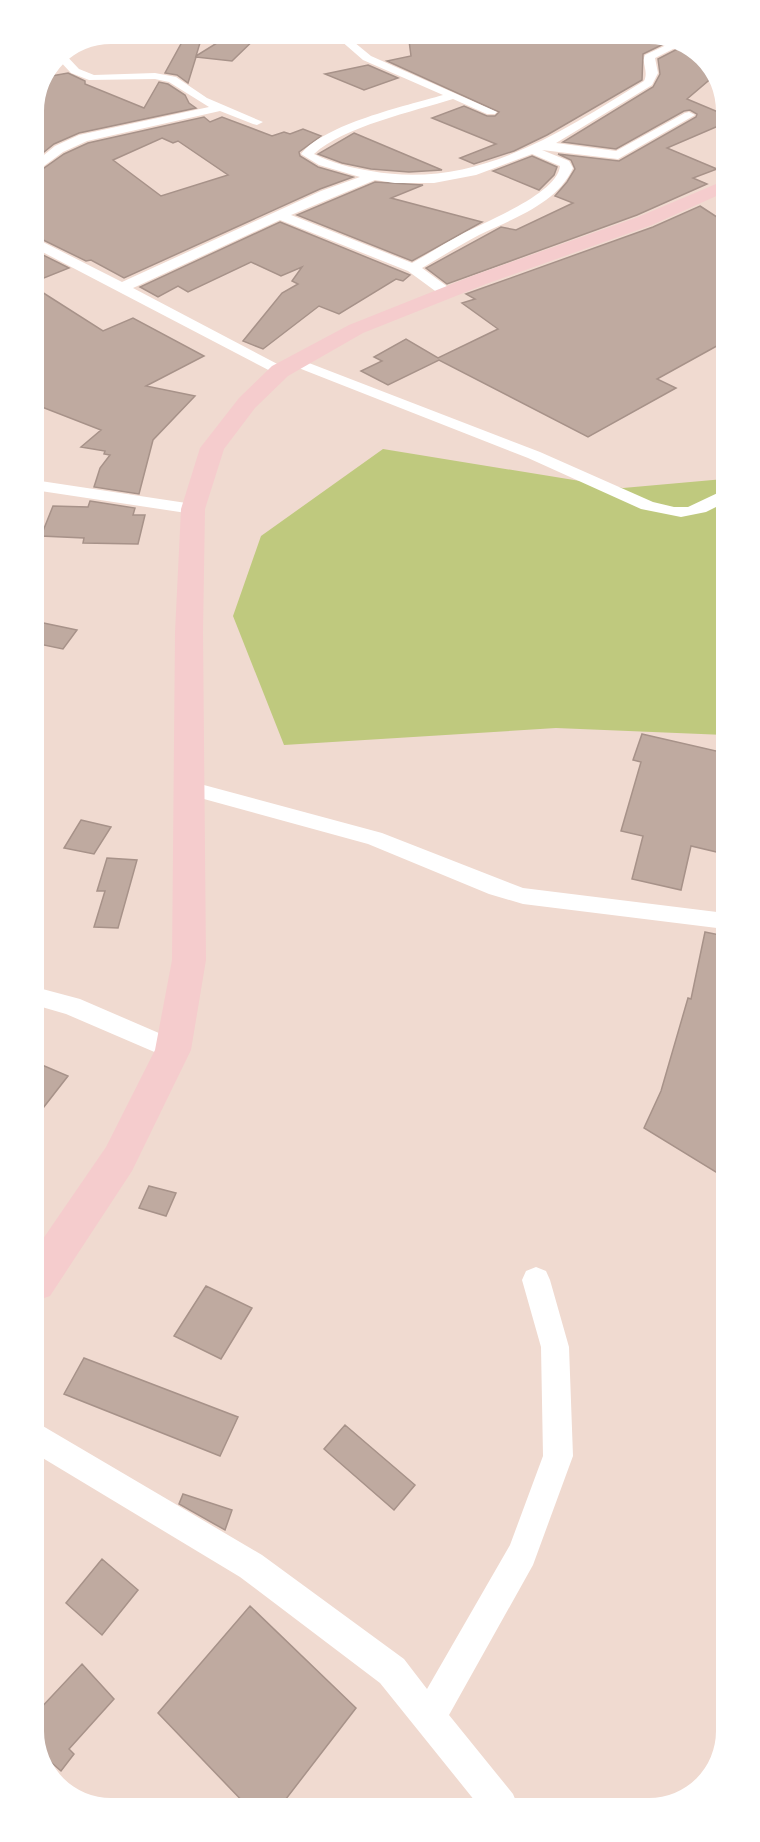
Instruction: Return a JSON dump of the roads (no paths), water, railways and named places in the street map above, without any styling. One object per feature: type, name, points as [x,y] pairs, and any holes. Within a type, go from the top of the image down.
[{"type":"main road","points":[[44,1271],[119,1159],[173,1050],[189,960],[189,632],[193,509],[212,448],[248,403],[288,367],[356,329],[447,292],[645,221],[716,193]]},
{"type":"street","points":[[350,44],[367,58],[491,112]]},
{"type":"street","points":[[452,96],[360,125],[335,136],[308,151],[307,154],[371,177],[398,181],[455,177],[546,145],[648,83],[653,77],[649,57],[670,47]]},
{"type":"street","points":[[66,61],[75,71],[93,78],[155,76],[172,79],[218,108],[257,122]]},
{"type":"street","points":[[44,161],[59,149],[83,138],[218,108]]},
{"type":"street","points":[[546,145],[618,155],[689,116]]},
{"type":"street","points":[[413,268],[473,233],[523,210],[549,191],[567,173],[565,164],[532,150]]},
{"type":"street","points":[[121,288],[280,215],[371,177]]},
{"type":"street","points":[[280,215],[413,268],[447,292]]},
{"type":"street","points":[[44,247],[121,288],[288,367],[569,469],[651,506],[674,512],[694,511],[716,500]]},
{"type":"street","points":[[44,487],[193,509]]},
{"type":"street","points":[[189,788],[374,838],[497,888],[523,896],[716,920]]},
{"type":"street","points":[[44,998],[72,1006],[173,1050]]},
{"type":"street","points":[[429,1718],[522,1554],[558,1456],[555,1347],[536,1280]]},
{"type":"street","points":[[44,1442],[252,1566],[392,1671],[494,1798]]}]
